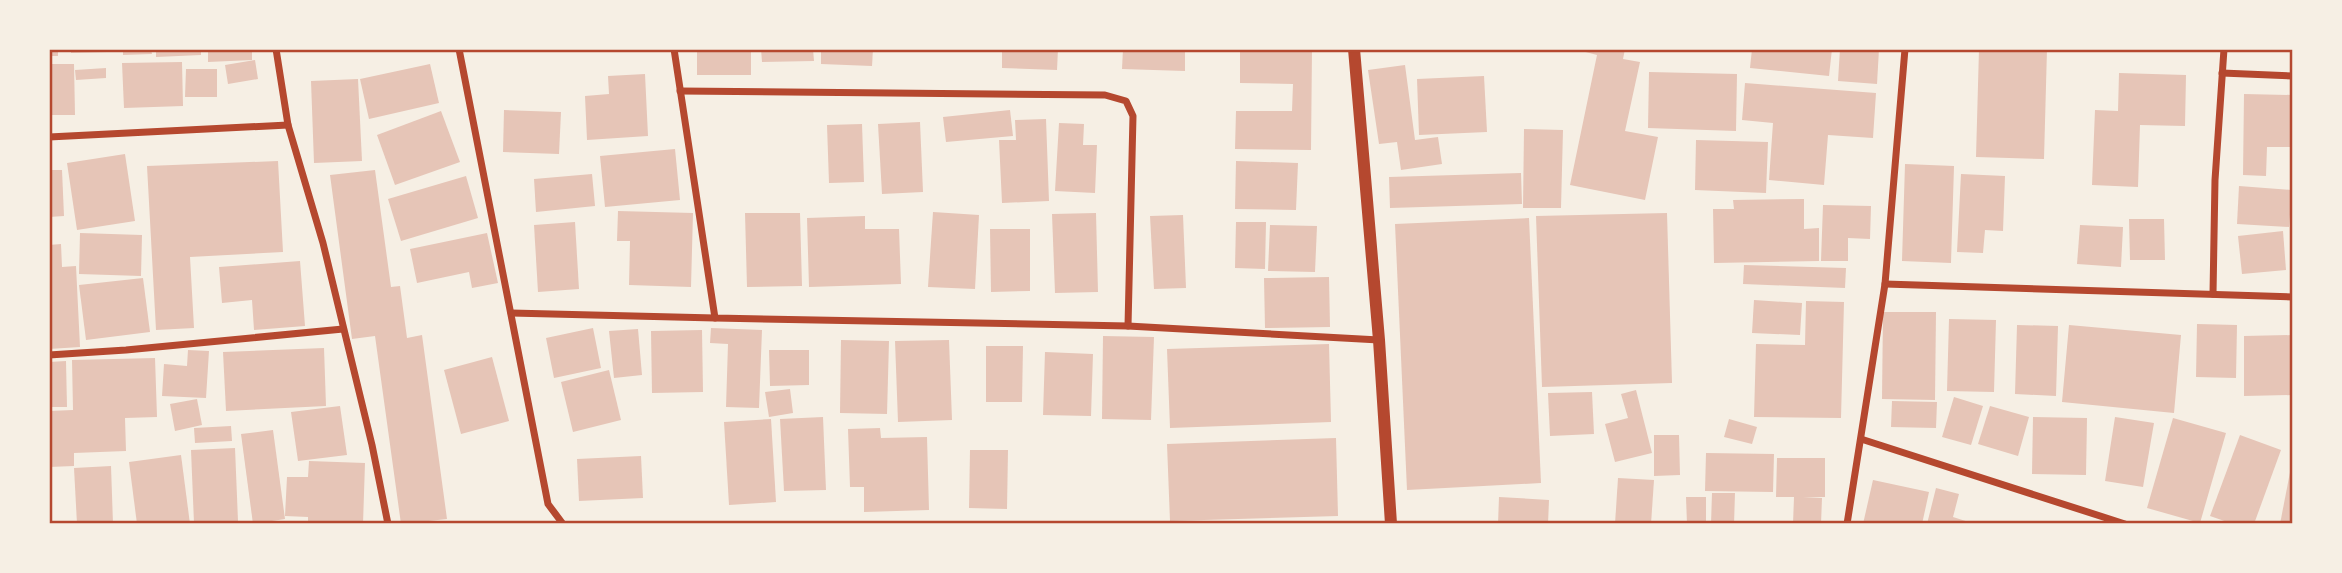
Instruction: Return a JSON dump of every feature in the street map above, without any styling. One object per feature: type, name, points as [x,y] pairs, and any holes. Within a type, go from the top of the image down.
[{"type":"street","points":[[276,49],[288,125],[323,243],[372,445],[388,524]]},
{"type":"street","points":[[459,49],[548,504],[563,524]]},
{"type":"street","points":[[674,49],[715,318]]},
{"type":"street","points":[[1354,49],[1379,340],[1391,524]]},
{"type":"street","points":[[1847,524],[1885,284],[1905,49]]},
{"type":"street","points":[[2213,294],[2215,180],[2224,49]]},
{"type":"street","points":[[2222,73],[2293,76]]},
{"type":"street","points":[[680,91],[1105,95],[1126,101],[1133,116],[1128,326]]},
{"type":"street","points":[[49,136],[288,125]]},
{"type":"street","points":[[1885,284],[2293,297]]},
{"type":"street","points":[[511,313],[1128,326],[1379,340]]},
{"type":"street","points":[[49,355],[343,329]]},
{"type":"street","points":[[1861,439],[2125,524]]},
{"type":"building","points":[[49,49],[58,49],[58,56],[49,56]]},
{"type":"building","points":[[71,49],[107,49],[107,52],[71,53]]},
{"type":"building","points":[[123,49],[151,49],[152,54],[123,55]]},
{"type":"building","points":[[156,49],[201,49],[201,55],[156,57]]},
{"type":"building","points":[[208,49],[252,49],[252,60],[208,62]]},
{"type":"building","points":[[697,49],[751,49],[751,75],[697,75]]},
{"type":"building","points":[[761,49],[813,49],[814,61],[762,62]]},
{"type":"building","points":[[821,49],[873,49],[872,66],[821,64]]},
{"type":"building","points":[[1002,49],[1058,49],[1057,70],[1002,68]]},
{"type":"building","points":[[1123,49],[1185,49],[1185,71],[1122,69]]},
{"type":"building","points":[[1240,49],[1312,49],[1311,150],[1235,149],[1236,111],[1292,111],[1293,84],[1240,83]]},
{"type":"building","points":[[1574,49],[1625,49],[1623,59],[1640,62],[1625,131],[1658,137],[1645,200],[1570,185],[1597,55]]},
{"type":"building","points":[[1752,49],[1832,49],[1829,76],[1750,68]]},
{"type":"building","points":[[1840,49],[1879,49],[1877,84],[1838,81]]},
{"type":"building","points":[[1979,49],[2047,49],[2044,159],[1976,157]]},
{"type":"building","points":[[255,60],[258,79],[228,84],[225,65]]},
{"type":"building","points":[[182,62],[183,106],[124,108],[122,63]]},
{"type":"building","points":[[49,64],[74,64],[75,115],[49,115]]},
{"type":"building","points":[[430,64],[439,103],[369,119],[360,79]]},
{"type":"building","points":[[1405,65],[1415,140],[1438,137],[1442,164],[1401,170],[1397,142],[1379,144],[1368,70]]},
{"type":"building","points":[[106,68],[106,78],[76,80],[75,70]]},
{"type":"building","points":[[186,69],[217,69],[217,97],[185,97]]},
{"type":"building","points":[[1649,72],[1737,74],[1736,131],[1648,128]]},
{"type":"building","points":[[2119,73],[2186,75],[2185,126],[2140,125],[2138,187],[2092,185],[2095,110],[2118,111]]},
{"type":"building","points":[[645,74],[648,136],[587,140],[585,96],[609,94],[608,76]]},
{"type":"building","points":[[1484,76],[1487,132],[1419,135],[1417,79]]},
{"type":"building","points":[[358,79],[362,161],[314,163],[311,81]]},
{"type":"building","points":[[1745,83],[1876,93],[1873,138],[1828,135],[1824,185],[1769,180],[1773,123],[1742,120]]},
{"type":"building","points":[[2244,94],[2293,95],[2293,147],[2267,147],[2266,176],[2243,175]]},
{"type":"building","points":[[504,110],[561,112],[559,154],[503,152]]},
{"type":"building","points":[[1010,110],[1013,136],[946,142],[943,117]]},
{"type":"building","points":[[441,111],[460,162],[395,185],[377,135]]},
{"type":"building","points":[[1046,119],[1049,201],[1002,203],[999,140],[1016,140],[1015,120]]},
{"type":"building","points":[[920,122],[923,192],[882,194],[878,124]]},
{"type":"building","points":[[1059,123],[1084,124],[1083,145],[1097,145],[1095,193],[1055,191]]},
{"type":"building","points":[[862,124],[864,182],[829,183],[827,125]]},
{"type":"building","points":[[1524,129],[1563,130],[1561,208],[1523,208]]},
{"type":"building","points":[[1696,140],[1768,142],[1766,193],[1695,190]]},
{"type":"building","points":[[675,149],[680,200],[605,207],[600,156]]},
{"type":"building","points":[[125,154],[135,221],[77,230],[67,163]]},
{"type":"building","points":[[278,161],[283,252],[190,257],[194,328],[156,330],[147,166]]},
{"type":"building","points":[[1236,161],[1298,163],[1296,210],[1235,209]]},
{"type":"building","points":[[1905,164],[1954,166],[1951,263],[1902,261]]},
{"type":"building","points":[[49,170],[62,170],[64,216],[49,217]]},
{"type":"building","points":[[375,170],[391,287],[400,286],[407,338],[422,335],[447,519],[401,524],[375,336],[352,339],[330,175]]},
{"type":"building","points":[[1521,173],[1522,204],[1390,208],[1389,177]]},
{"type":"building","points":[[592,174],[595,206],[536,212],[534,179]]},
{"type":"building","points":[[1961,174],[2005,176],[2003,231],[1985,230],[1983,253],[1957,252]]},
{"type":"building","points":[[466,176],[478,218],[401,241],[388,199]]},
{"type":"building","points":[[2239,186],[2292,190],[2289,227],[2237,224]]},
{"type":"building","points":[[1804,199],[1804,229],[1819,228],[1819,261],[1714,263],[1713,209],[1734,209],[1733,200]]},
{"type":"building","points":[[1823,205],[1871,206],[1870,239],[1848,238],[1848,261],[1821,261]]},
{"type":"building","points":[[618,211],[693,213],[691,287],[629,285],[630,241],[617,241]]},
{"type":"building","points":[[933,212],[979,215],[975,289],[928,287]]},
{"type":"building","points":[[745,213],[800,213],[802,286],[747,287]]},
{"type":"building","points":[[1096,213],[1098,292],[1055,293],[1052,214]]},
{"type":"building","points":[[1667,213],[1672,383],[1542,387],[1536,216]]},
{"type":"building","points":[[1183,215],[1186,288],[1154,289],[1150,216]]},
{"type":"building","points":[[865,216],[865,229],[899,229],[901,284],[809,287],[807,218]]},
{"type":"building","points":[[1529,218],[1541,483],[1407,490],[1395,224]]},
{"type":"building","points":[[2129,219],[2164,219],[2165,260],[2130,260]]},
{"type":"building","points":[[575,222],[579,289],[538,292],[534,225]]},
{"type":"building","points":[[1236,222],[1266,222],[1265,269],[1235,268]]},
{"type":"building","points":[[1270,225],[1317,226],[1315,272],[1268,271]]},
{"type":"building","points":[[2080,225],[2123,227],[2121,267],[2077,264]]},
{"type":"building","points":[[990,229],[1030,229],[1030,291],[991,292]]},
{"type":"building","points":[[2283,231],[2286,270],[2242,274],[2238,236]]},
{"type":"building","points":[[80,233],[142,235],[141,276],[79,274]]},
{"type":"building","points":[[487,233],[498,283],[472,288],[469,272],[417,283],[410,249]]},
{"type":"building","points":[[61,244],[62,267],[76,266],[80,347],[49,349],[49,245]]},
{"type":"building","points":[[300,261],[305,326],[254,330],[252,300],[222,303],[219,267]]},
{"type":"building","points":[[1744,265],[1846,268],[1845,288],[1743,284]]},
{"type":"building","points":[[1329,277],[1330,327],[1265,328],[1264,278]]},
{"type":"building","points":[[143,278],[150,332],[86,340],[79,285]]},
{"type":"building","points":[[1754,300],[1802,303],[1800,335],[1752,333]]},
{"type":"building","points":[[1806,301],[1844,302],[1841,418],[1754,417],[1756,344],[1805,345]]},
{"type":"building","points":[[1883,312],[1936,312],[1935,400],[1882,399]]},
{"type":"building","points":[[1949,319],[1996,320],[1994,392],[1947,391]]},
{"type":"building","points":[[2197,324],[2237,325],[2236,378],[2196,377]]},
{"type":"building","points":[[2017,325],[2058,326],[2056,396],[2015,394]]},
{"type":"building","points":[[2069,325],[2181,335],[2174,413],[2062,402]]},
{"type":"building","points":[[593,328],[601,368],[554,378],[546,338]]},
{"type":"building","points":[[711,328],[762,330],[759,408],[726,407],[728,344],[710,343]]},
{"type":"building","points":[[638,329],[642,375],[614,378],[609,331]]},
{"type":"building","points":[[702,330],[703,392],[652,393],[651,331]]},
{"type":"building","points":[[2293,335],[2293,395],[2244,396],[2244,336]]},
{"type":"building","points":[[1103,336],[1154,337],[1151,420],[1102,419]]},
{"type":"building","points":[[841,340],[889,341],[887,414],[840,413]]},
{"type":"building","points":[[949,340],[952,420],[898,422],[895,341]]},
{"type":"building","points":[[1329,344],[1331,422],[1170,428],[1167,349]]},
{"type":"building","points":[[986,346],[1023,346],[1022,402],[986,402]]},
{"type":"building","points":[[324,348],[326,406],[226,411],[223,352]]},
{"type":"building","points":[[188,350],[209,351],[206,398],[162,396],[164,364],[187,366]]},
{"type":"building","points":[[769,350],[809,350],[809,385],[770,386]]},
{"type":"building","points":[[1045,352],[1093,354],[1091,416],[1043,415]]},
{"type":"building","points":[[492,357],[509,421],[461,434],[444,370]]},
{"type":"building","points":[[155,358],[157,417],[125,418],[126,451],[74,453],[74,466],[49,467],[49,411],[73,410],[72,360]]},
{"type":"building","points":[[66,361],[67,407],[49,407],[49,362]]},
{"type":"building","points":[[609,370],[621,420],[573,432],[561,382]]},
{"type":"building","points":[[790,389],[793,413],[769,417],[765,392]]},
{"type":"building","points":[[1636,390],[1652,453],[1615,462],[1605,424],[1628,418],[1621,394]]},
{"type":"building","points":[[1592,392],[1594,434],[1550,436],[1548,393]]},
{"type":"building","points":[[1954,397],[1983,406],[1971,445],[1942,437]]},
{"type":"building","points":[[197,399],[202,425],[175,431],[170,404]]},
{"type":"building","points":[[1892,401],[1937,402],[1936,428],[1891,427]]},
{"type":"building","points":[[340,406],[347,455],[298,461],[291,412]]},
{"type":"building","points":[[1990,406],[2029,417],[2018,456],[1978,444]]},
{"type":"building","points":[[823,417],[826,490],[784,491],[780,419]]},
{"type":"building","points":[[2033,417],[2087,418],[2086,475],[2032,474]]},
{"type":"building","points":[[2115,417],[2154,423],[2143,487],[2105,481]]},
{"type":"building","points":[[2173,418],[2226,433],[2200,523],[2147,508]]},
{"type":"building","points":[[771,419],[776,502],[729,505],[724,422]]},
{"type":"building","points":[[1729,419],[1757,427],[1752,444],[1724,437]]},
{"type":"building","points":[[231,426],[232,441],[195,443],[194,428]]},
{"type":"building","points":[[880,428],[881,438],[927,437],[929,510],[864,512],[864,487],[850,487],[848,429]]},
{"type":"building","points":[[273,430],[285,519],[253,524],[241,434]]},
{"type":"building","points":[[1654,435],[1679,435],[1680,475],[1654,476]]},
{"type":"building","points":[[2240,435],[2281,450],[2254,524],[2233,524],[2210,516]]},
{"type":"building","points":[[1336,438],[1338,516],[1170,521],[1167,444]]},
{"type":"building","points":[[235,448],[238,521],[194,523],[191,450]]},
{"type":"building","points":[[970,450],[1008,450],[1007,509],[969,508]]},
{"type":"building","points":[[1706,453],[1774,454],[1773,492],[1705,491]]},
{"type":"building","points":[[181,455],[190,524],[137,524],[129,462]]},
{"type":"building","points":[[641,456],[643,498],[579,501],[577,459]]},
{"type":"building","points":[[1777,458],[1825,458],[1825,497],[1803,497],[1822,498],[1821,524],[1793,524],[1794,497],[1776,497]]},
{"type":"building","points":[[309,461],[365,463],[363,524],[308,524],[308,517],[285,516],[287,477],[308,477]]},
{"type":"building","points":[[2292,462],[2293,524],[2280,524]]},
{"type":"building","points":[[111,466],[113,524],[77,524],[74,468]]},
{"type":"building","points":[[1618,478],[1654,480],[1651,524],[1615,524]]},
{"type":"building","points":[[1873,480],[1929,492],[1922,524],[1863,524]]},
{"type":"building","points":[[1936,488],[1959,494],[1953,517],[1975,524],[1927,524]]},
{"type":"building","points":[[1712,493],[1735,493],[1734,524],[1711,524]]},
{"type":"building","points":[[1499,497],[1549,500],[1548,524],[1498,524]]},
{"type":"building","points":[[1686,497],[1706,497],[1706,524],[1687,524]]},
{"type":"building","points":[[1787,521],[1787,524],[1761,524],[1761,522]]}]
